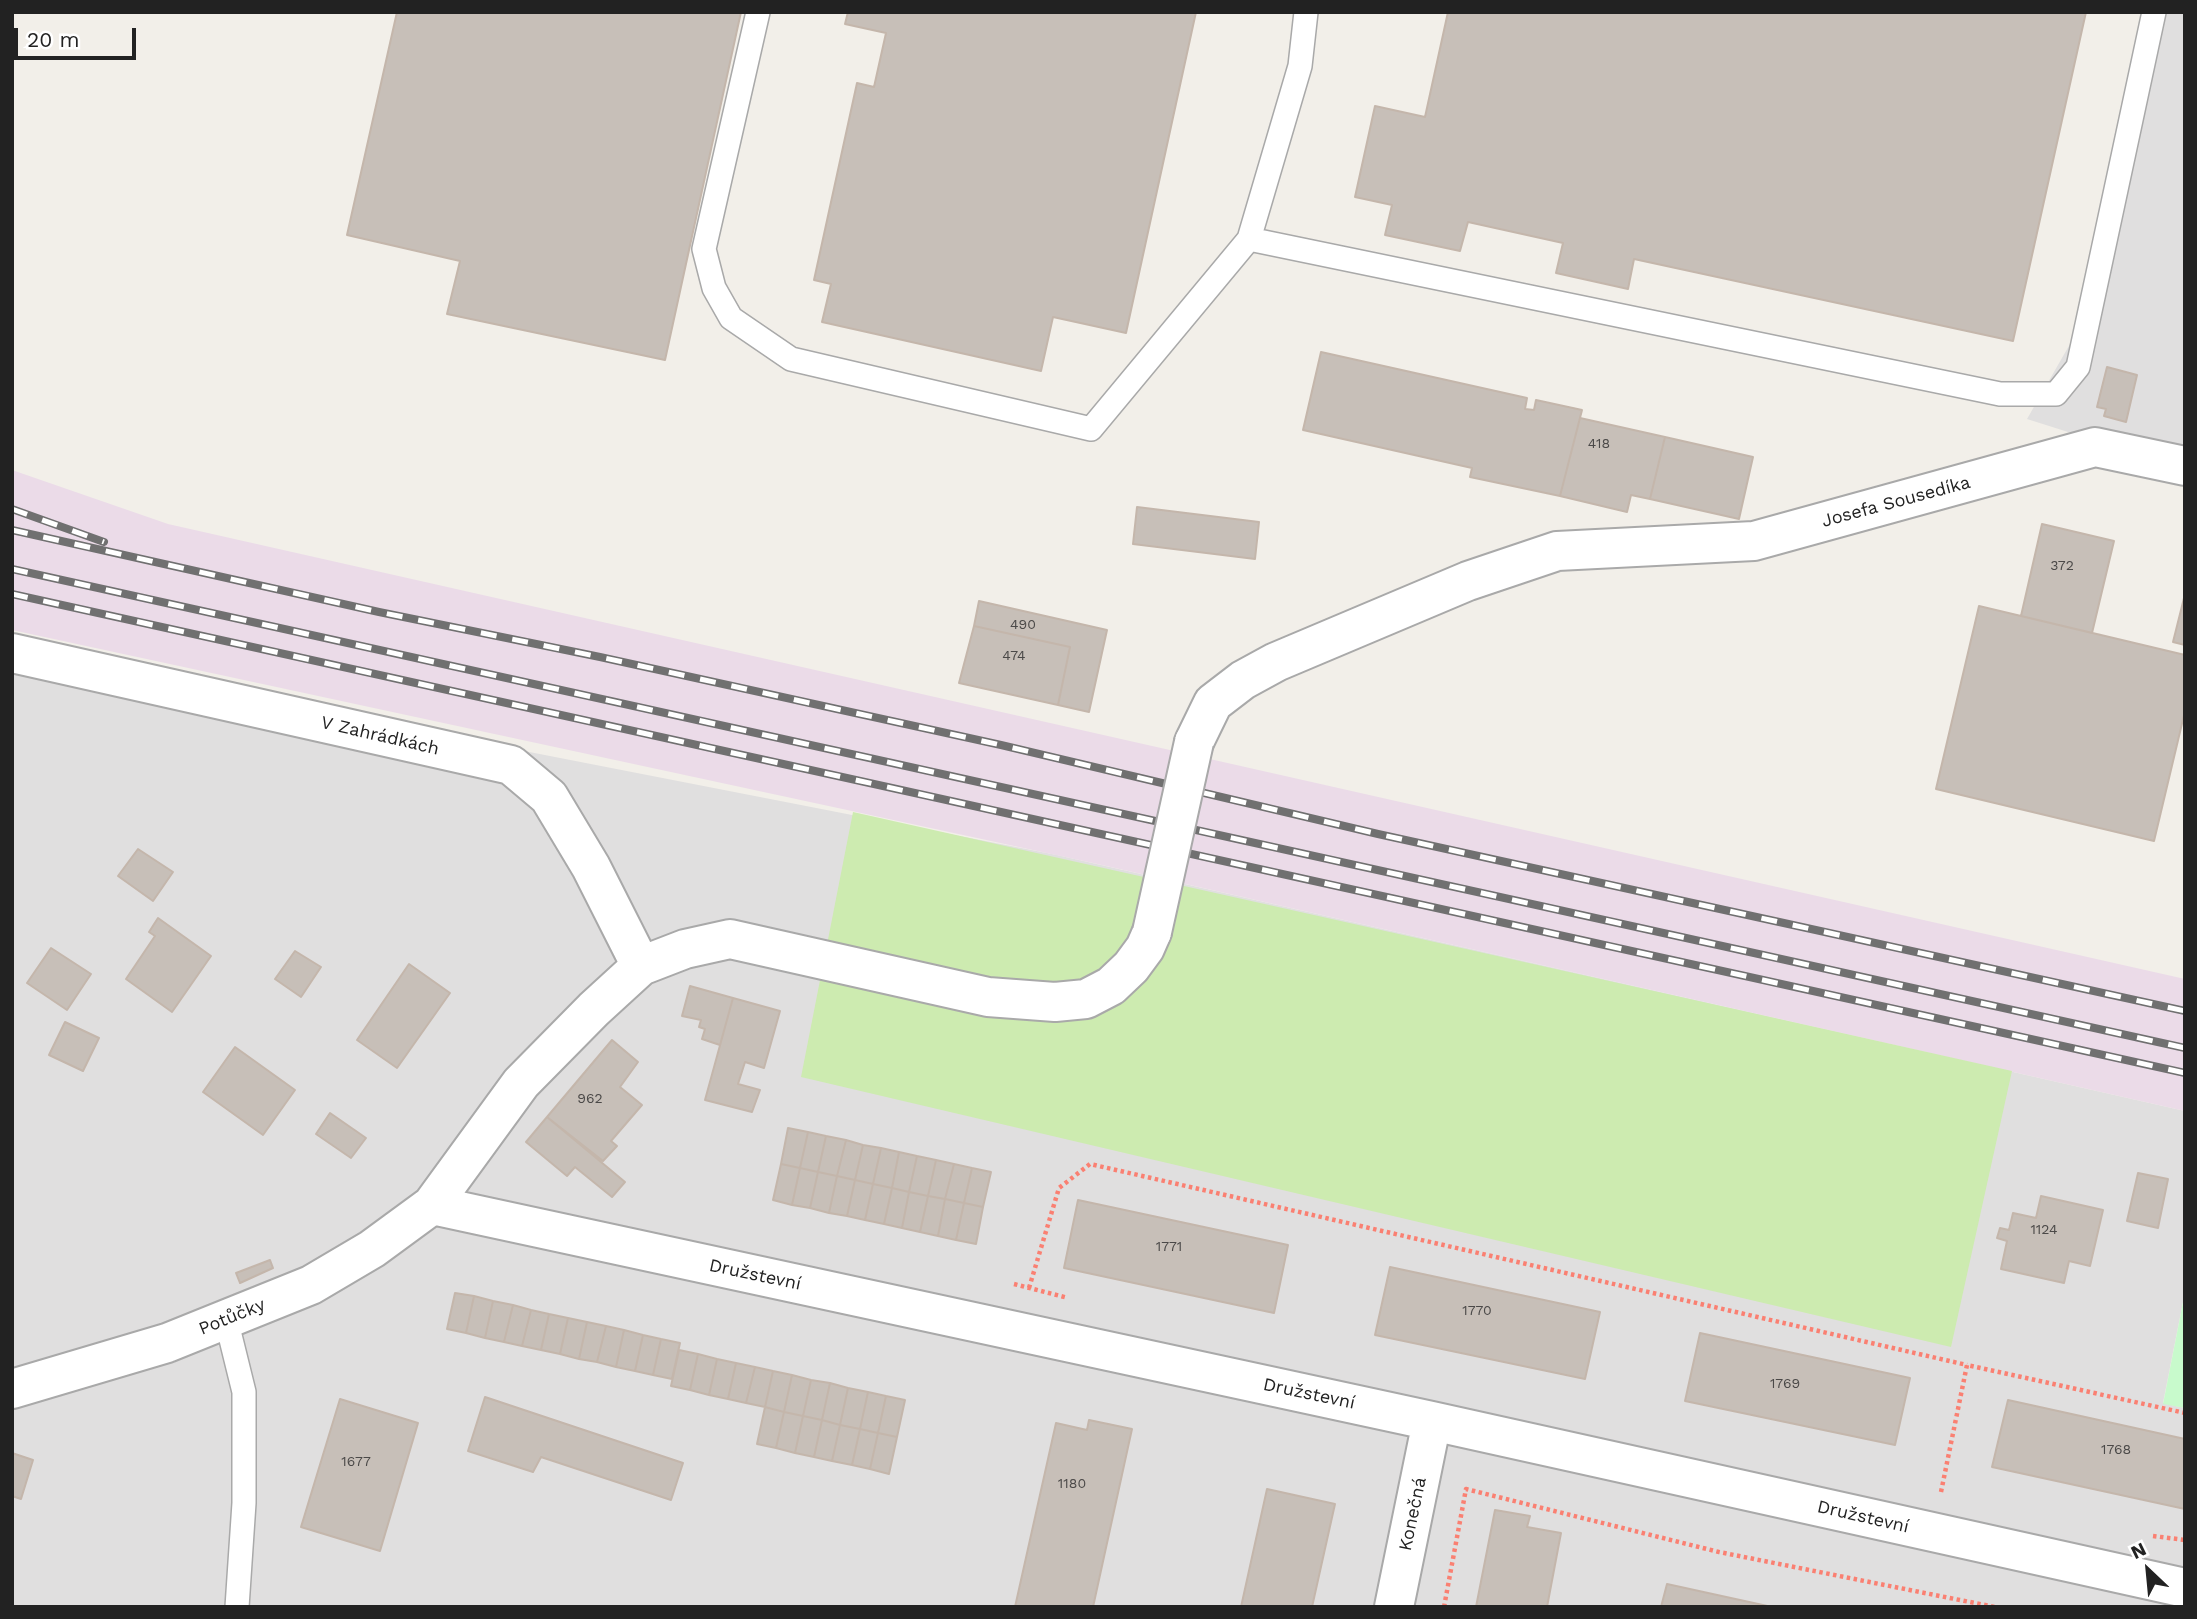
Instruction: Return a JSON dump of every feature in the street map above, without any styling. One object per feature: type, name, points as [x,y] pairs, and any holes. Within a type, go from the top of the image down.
[{"type":"street","name":"Josefa Sousedíka","points":[[640,966],[685,948],[730,939],[988,997],[1055,1002],[1086,999],[1111,986],[1138,957],[1152,932],[1194,742],[1213,704],[1243,680],[1276,662],[1468,581],[1557,551],[1754,541],[2095,447],[2185,466]]},
{"type":"street","name":"V Zahrádkách","points":[[12,653],[511,765],[549,797],[591,867],[640,966]]},
{"type":"street","name":"Potůčky","points":[[12,1389],[167,1343],[312,1285],[372,1249],[432,1205],[521,1083],[640,966]]},
{"type":"street","name":"Družstevní","points":[[432,1205],[1432,1421],[2127,1592],[2185,1588]]},
{"type":"street","name":"Konečná","points":[[1394,1607],[1432,1421]]},
{"type":"lane","points":[[758,12],[704,249],[715,288],[731,318],[790,359],[1091,429],[1249,239],[1300,66],[1306,12]]},
{"type":"lane","points":[[1249,239],[2000,394],[2056,394],[2078,367],[2154,12]]},
{"type":"lane","points":[[226,1319],[244,1392],[244,1503],[237,1607]]},
{"type":"path","points":[[1029,1288],[1059,1188],[1090,1164],[2185,1413]]},
{"type":"path","points":[[1941,1492],[1967,1365]]},
{"type":"path","points":[[1444,1607],[1466,1489],[1720,1552],[1996,1607]]},
{"type":"shaded area","points":[[2149,12],[2185,12],[2185,469],[2027,419],[2105,283]]},
{"type":"shaded area","points":[[12,470],[168,524],[2185,979],[2185,1111],[1093,863],[12,630]]},
{"type":"shaded area","points":[[12,651],[1057,855],[2185,1111],[2185,1292],[2163,1403],[2185,1408],[2185,1607],[12,1607]]},
{"type":"green space","points":[[853,812],[2012,1071],[1951,1347],[801,1077]]},
{"type":"green space","points":[[2185,1292],[2185,1408],[2163,1404]]},
{"type":"building","points":[[397,12],[741,12],[665,360],[447,314],[460,261],[347,235]]},
{"type":"building","points":[[848,12],[1196,12],[1126,333],[1053,317],[1041,371],[822,322],[831,284],[814,280],[857,83],[874,87],[886,33],[845,24]]},
{"type":"building","points":[[1448,12],[2086,12],[2013,341],[1634,259],[1628,289],[1556,273],[1563,243],[1468,222],[1460,251],[1385,235],[1392,205],[1355,197],[1375,106],[1425,117]]},
{"type":"building","points":[[1321,352],[1527,398],[1525,409],[1534,410],[1536,400],[1582,410],[1560,496],[1470,477],[1472,468],[1303,430]]},
{"type":"building","points":[[2107,367],[2137,375],[2126,422],[2104,416],[2106,409],[2097,407]]},
{"type":"building","points":[[1580,418],[1665,437],[1650,499],[1631,495],[1627,512],[1560,496]]},
{"type":"building","points":[[1665,437],[1753,457],[1739,519],[1650,499]]},
{"type":"building","points":[[1137,507],[1259,522],[1255,559],[1133,544]]},
{"type":"building","points":[[2042,524],[2114,541],[2092,633],[2021,616]]},
{"type":"building","points":[[2185,594],[2185,645],[2173,642]]},
{"type":"building","points":[[979,601],[1107,630],[1089,712],[1058,705],[1070,647],[974,626]]},
{"type":"building","points":[[1979,606],[2185,655],[2185,711],[2154,841],[1936,789]]},
{"type":"building","points":[[974,626],[1070,647],[1058,705],[959,683]]},
{"type":"building","points":[[138,849],[173,872],[153,901],[118,876]]},
{"type":"building","points":[[158,918],[211,956],[172,1012],[126,979],[155,936],[149,932]]},
{"type":"building","points":[[51,948],[91,974],[67,1010],[27,983]]},
{"type":"building","points":[[295,951],[321,967],[301,997],[275,979]]},
{"type":"building","points":[[409,964],[450,993],[397,1068],[357,1040]]},
{"type":"building","points":[[690,986],[733,998],[720,1045],[702,1039],[705,1029],[699,1027],[701,1020],[682,1016]]},
{"type":"building","points":[[733,998],[780,1011],[764,1068],[745,1062],[738,1084],[760,1090],[752,1112],[705,1100]]},
{"type":"building","points":[[65,1022],[99,1038],[83,1071],[49,1055]]},
{"type":"building","points":[[612,1040],[638,1062],[620,1087],[642,1105],[611,1141],[617,1146],[603,1161],[547,1117]]},
{"type":"building","points":[[235,1047],[295,1090],[263,1135],[203,1092]]},
{"type":"building","points":[[330,1113],[366,1138],[351,1158],[316,1134]]},
{"type":"building","points":[[547,1117],[625,1182],[612,1197],[575,1167],[567,1176],[526,1142]]},
{"type":"building","points":[[788,1128],[808,1132],[800,1168],[781,1164]]},
{"type":"building","points":[[808,1132],[826,1136],[818,1172],[800,1168]]},
{"type":"building","points":[[826,1136],[846,1140],[837,1176],[818,1172]]},
{"type":"building","points":[[846,1140],[863,1145],[855,1180],[837,1176]]},
{"type":"building","points":[[863,1145],[881,1148],[873,1184],[855,1180]]},
{"type":"building","points":[[881,1148],[899,1152],[892,1188],[873,1184]]},
{"type":"building","points":[[899,1152],[917,1156],[909,1192],[892,1188]]},
{"type":"building","points":[[917,1156],[936,1160],[928,1196],[909,1192]]},
{"type":"building","points":[[936,1160],[954,1164],[945,1199],[928,1196]]},
{"type":"building","points":[[781,1164],[800,1168],[792,1205],[773,1200]]},
{"type":"building","points":[[954,1164],[972,1168],[964,1203],[945,1199]]},
{"type":"building","points":[[800,1168],[818,1172],[810,1208],[792,1205]]},
{"type":"building","points":[[972,1168],[991,1172],[983,1207],[964,1203]]},
{"type":"building","points":[[818,1172],[837,1176],[829,1213],[810,1208]]},
{"type":"building","points":[[2138,1173],[2168,1179],[2158,1228],[2127,1221]]},
{"type":"building","points":[[837,1176],[855,1180],[847,1216],[829,1213]]},
{"type":"building","points":[[855,1180],[873,1184],[865,1220],[847,1216]]},
{"type":"building","points":[[873,1184],[892,1188],[884,1224],[865,1220]]},
{"type":"building","points":[[892,1188],[909,1192],[902,1228],[884,1224]]},
{"type":"building","points":[[909,1192],[928,1196],[920,1232],[902,1228]]},
{"type":"building","points":[[928,1196],[945,1199],[938,1236],[920,1232]]},
{"type":"building","points":[[2041,1196],[2103,1210],[2090,1266],[2069,1261],[2064,1283],[2001,1269],[2007,1241],[1997,1238],[2000,1228],[2009,1230],[2013,1213],[2036,1218]]},
{"type":"building","points":[[945,1199],[964,1203],[956,1240],[938,1236]]},
{"type":"building","points":[[1078,1200],[1288,1245],[1274,1313],[1064,1268]]},
{"type":"building","points":[[964,1203],[983,1207],[976,1244],[956,1240]]},
{"type":"building","points":[[270,1260],[273,1268],[240,1283],[236,1273]]},
{"type":"building","points":[[1390,1267],[1600,1312],[1585,1379],[1375,1335]]},
{"type":"building","points":[[455,1293],[474,1296],[466,1333],[447,1329]]},
{"type":"building","points":[[474,1296],[493,1301],[485,1338],[466,1333]]},
{"type":"building","points":[[493,1301],[513,1305],[504,1342],[485,1338]]},
{"type":"building","points":[[513,1305],[531,1310],[522,1346],[504,1342]]},
{"type":"building","points":[[531,1310],[549,1314],[541,1350],[522,1346]]},
{"type":"building","points":[[549,1314],[568,1318],[560,1354],[541,1350]]},
{"type":"building","points":[[568,1318],[587,1322],[579,1359],[560,1354]]},
{"type":"building","points":[[587,1322],[606,1326],[597,1362],[579,1359]]},
{"type":"building","points":[[606,1326],[624,1330],[616,1367],[597,1362]]},
{"type":"building","points":[[624,1330],[643,1335],[635,1371],[616,1367]]},
{"type":"building","points":[[1700,1333],[1910,1378],[1895,1445],[1685,1401]]},
{"type":"building","points":[[643,1335],[661,1339],[653,1375],[635,1371]]},
{"type":"building","points":[[661,1339],[680,1343],[672,1379],[653,1375]]},
{"type":"building","points":[[679,1350],[698,1354],[690,1390],[671,1386]]},
{"type":"building","points":[[698,1354],[717,1359],[709,1395],[690,1390]]},
{"type":"building","points":[[717,1359],[736,1363],[728,1399],[709,1395]]},
{"type":"building","points":[[736,1363],[755,1367],[746,1403],[728,1399]]},
{"type":"building","points":[[755,1367],[773,1371],[765,1407],[746,1403]]},
{"type":"building","points":[[773,1371],[792,1375],[784,1412],[765,1407]]},
{"type":"building","points":[[792,1375],[811,1380],[803,1416],[784,1412]]},
{"type":"building","points":[[811,1380],[830,1383],[822,1420],[803,1416]]},
{"type":"building","points":[[830,1383],[848,1388],[840,1425],[822,1420]]},
{"type":"building","points":[[848,1388],[868,1392],[860,1429],[840,1425]]},
{"type":"building","points":[[868,1392],[886,1396],[878,1433],[860,1429]]},
{"type":"building","points":[[886,1396],[905,1400],[897,1437],[878,1433]]},
{"type":"building","points":[[485,1397],[683,1463],[671,1500],[541,1457],[533,1472],[468,1451]]},
{"type":"building","points":[[340,1399],[418,1423],[380,1551],[301,1527]]},
{"type":"building","points":[[2008,1400],[2185,1439],[2185,1509],[1992,1467]]},
{"type":"building","points":[[765,1407],[784,1412],[776,1448],[757,1444]]},
{"type":"building","points":[[784,1412],[803,1416],[795,1453],[776,1448]]},
{"type":"building","points":[[803,1416],[822,1420],[814,1457],[795,1453]]},
{"type":"building","points":[[822,1420],[840,1425],[832,1461],[814,1457]]},
{"type":"building","points":[[1089,1420],[1132,1429],[1093,1607],[1015,1607],[1056,1423],[1087,1430]]},
{"type":"building","points":[[840,1425],[860,1429],[852,1465],[832,1461]]},
{"type":"building","points":[[860,1429],[878,1433],[870,1469],[852,1465]]},
{"type":"building","points":[[878,1433],[897,1437],[889,1474],[870,1469]]},
{"type":"building","points":[[12,1453],[33,1460],[21,1499],[12,1496]]},
{"type":"building","points":[[1267,1489],[1335,1504],[1312,1607],[1241,1607]]},
{"type":"building","points":[[1495,1510],[1530,1516],[1527,1527],[1561,1533],[1547,1607],[1476,1607]]},
{"type":"building","points":[[1667,1584],[1772,1607],[1661,1607]]},
{"type":"railway","points":[[12,509],[104,542]]},
{"type":"railway","points":[[12,530],[379,612],[600,657],[1001,745],[1378,834],[2185,1011]]},
{"type":"railway","points":[[12,569],[2185,1048]]},
{"type":"railway","points":[[12,594],[2185,1073]]}]
